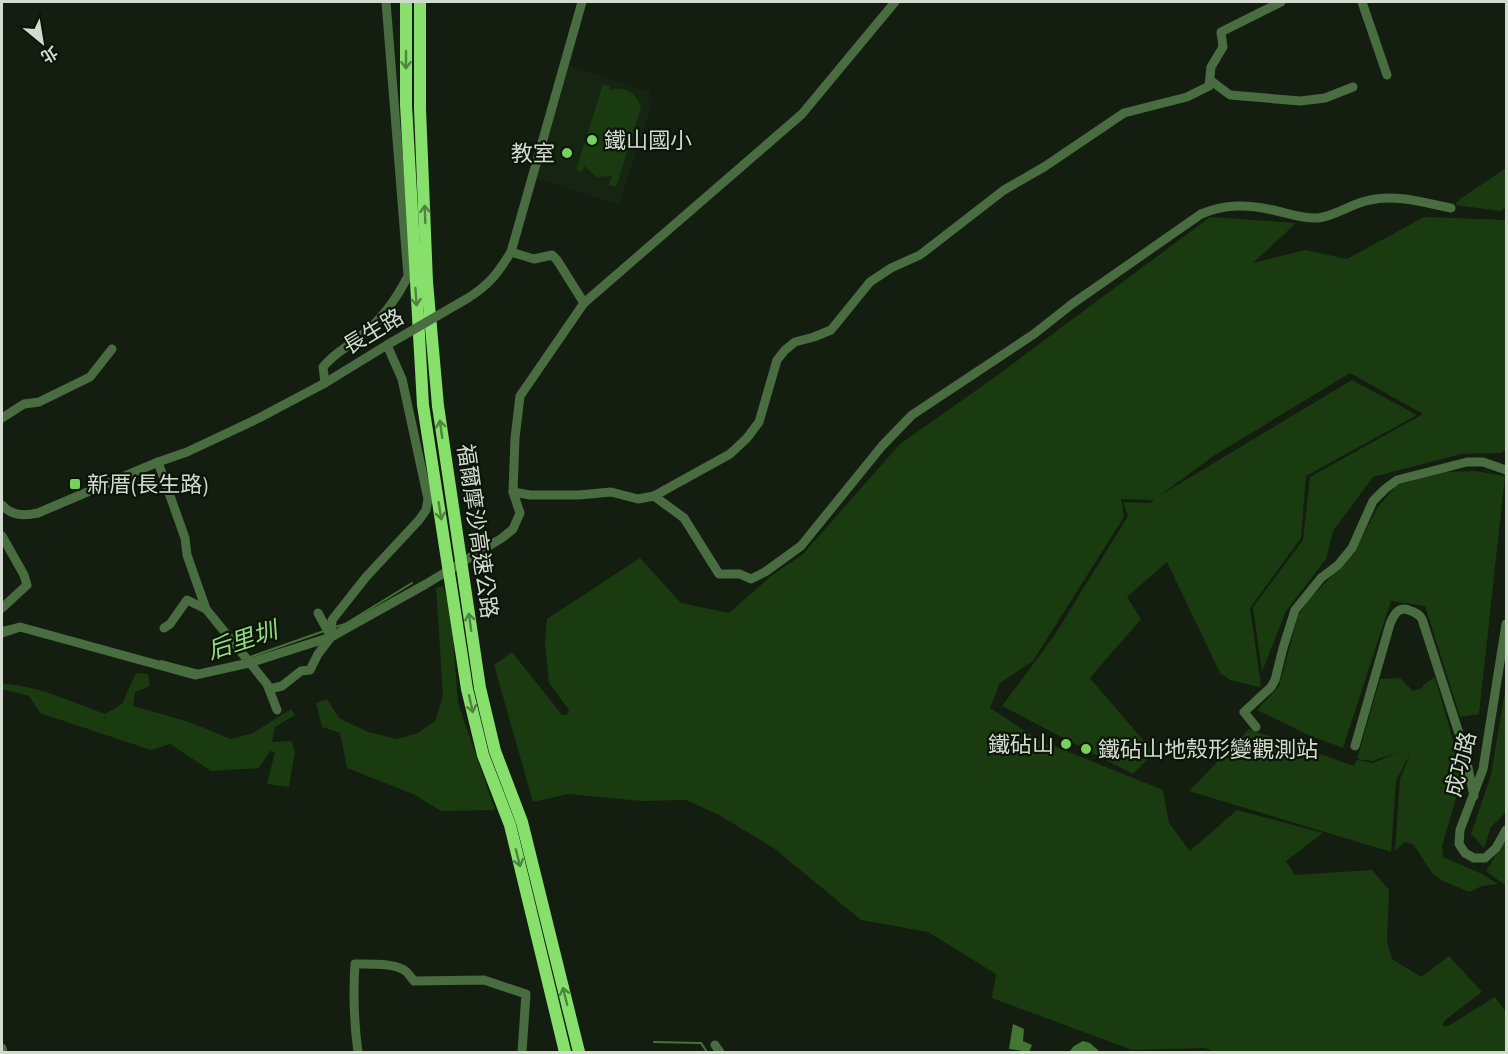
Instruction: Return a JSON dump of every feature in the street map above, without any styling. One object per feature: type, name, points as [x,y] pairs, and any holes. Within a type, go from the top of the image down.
[{"type":"highway","name":"福爾摩沙高速公路","points":[[406,2],[406,105],[423,405],[467,689],[483,755],[510,825],[565,1053]]},
{"type":"highway","name":"福爾摩沙高速公路","points":[[420,2],[420,109],[426,259],[438,406],[478,676],[495,751],[522,822],[579,1053]]},
{"type":"street","points":[[325,383],[322,367],[382,316],[402,289],[408,276],[386,2]]},
{"type":"street","name":"長生路","points":[[3,510],[21,516],[38,513],[187,452],[325,383],[484,288],[496,276],[511,252],[582,2]]},
{"type":"street","points":[[2,633],[20,627],[195,675],[249,663],[331,637],[426,584],[513,529],[520,513],[513,492],[515,438],[520,396],[584,303],[802,114],[895,2]]},
{"type":"street","points":[[513,492],[530,495],[579,495],[611,492],[638,499],[654,496],[730,454],[747,438],[759,422],[777,360],[785,350],[795,342],[831,330],[870,282],[891,268],[920,255],[1004,190],[1124,112],[1187,97],[1209,86],[1211,67],[1223,47],[1221,32],[1281,2]]},
{"type":"street","points":[[1362,2],[1386,75]]},
{"type":"street","points":[[1210,80],[1230,95],[1300,102],[1325,98],[1353,87]]},
{"type":"street","points":[[654,496],[684,518],[719,574],[740,574],[751,579],[765,572],[801,546],[882,446],[912,415],[1034,334],[1072,304],[1201,213],[1219,206],[1236,205],[1270,209],[1300,217],[1318,218],[1369,200],[1383,199],[1406,199],[1451,208]]},
{"type":"street","points":[[511,252],[534,259],[552,255],[584,303]]},
{"type":"street","points":[[269,689],[282,686],[301,671],[310,670],[318,654],[331,637],[332,620],[426,510],[428,499],[402,379],[387,345]]},
{"type":"street","points":[[2,418],[24,404],[39,402],[90,377],[112,349]]},
{"type":"street","points":[[158,462],[185,538],[187,555],[206,609],[269,689],[277,710]]},
{"type":"street","points":[[1256,727],[1244,712],[1271,687],[1275,680],[1282,648],[1295,610],[1352,548],[1373,501],[1396,480],[1467,462],[1483,462],[1506,470]]},
{"type":"street","points":[[2,536],[24,575],[27,585],[2,608]]},
{"type":"street","points":[[164,628],[170,624],[187,600],[206,609]]},
{"type":"street","points":[[1355,746],[1390,624],[1399,609],[1407,609],[1420,615],[1422,619],[1464,749],[1474,796]]},
{"type":"street","points":[[318,613],[331,637]]},
{"type":"street","name":"成功路","points":[[1506,624],[1483,770],[1460,830],[1459,844],[1465,853],[1480,859],[1490,855],[1506,830]]},
{"type":"street","points":[[358,1053],[353,1018],[355,964],[392,966],[406,970],[414,981],[484,980],[526,994],[522,1053]]},
{"type":"street","points":[[2,1048],[3,1053]]},
{"type":"shaded area","name":"鐵山國小","points":[[568,65],[651,92],[648,101],[652,103],[619,205],[532,177]]},
{"type":"shaded area","points":[[603,84],[610,86],[609,90],[620,89],[633,94],[641,108],[616,187],[609,185],[612,176],[597,177],[584,166],[582,172],[576,170]]},
{"type":"shaded area","points":[[1506,168],[1506,208],[1500,211],[1455,205],[1460,199]]},
{"type":"shaded area","points":[[1210,217],[1296,223],[1253,263],[1305,250],[1347,259],[1424,217],[1506,220],[1506,449],[1501,453],[1461,454],[1373,477],[1333,531],[1326,559],[1286,611],[1262,672],[1253,607],[1303,540],[1310,477],[1423,414],[1350,373],[1215,455],[1159,496],[1352,380],[1417,415],[1306,476],[1301,538],[1250,608],[1261,686],[1230,680],[1220,673],[1167,562],[1127,597],[1141,619],[1090,678],[1154,753],[1133,774],[1002,706],[1054,636],[1128,516],[1123,502],[1150,503],[1154,500],[1121,499],[1124,517],[1033,661],[1000,683],[990,708],[1039,740],[1163,790],[1169,823],[1190,851],[1237,810],[1323,833],[1286,861],[1295,875],[1372,870],[1389,890],[1387,942],[1392,959],[1421,977],[1449,956],[1482,992],[1444,1021],[1443,1026],[1448,1026],[1495,997],[1506,1012],[1506,1052],[1214,1052],[1205,1048],[1132,1050],[992,998],[996,974],[928,932],[861,920],[775,849],[719,815],[686,800],[642,801],[568,794],[533,802],[494,665],[512,652],[562,715],[567,715],[569,710],[549,683],[545,643],[547,619],[640,558],[681,603],[729,613],[771,576],[803,554],[900,444],[995,377]]},
{"type":"shaded area","points":[[1475,471],[1505,476],[1479,714],[1460,717],[1425,606],[1391,601],[1343,748],[1306,734],[1257,710],[1279,686],[1298,616],[1308,600],[1354,553],[1377,508],[1396,486],[1441,472]]},
{"type":"shaded area","points":[[443,586],[451,612],[458,703],[495,810],[441,811],[413,794],[347,768],[340,733],[322,727],[316,703],[327,699],[339,718],[368,732],[397,739],[418,733],[435,721],[443,696],[436,588]]},
{"type":"shaded area","points":[[136,673],[148,674],[150,686],[135,692],[133,706],[189,722],[231,739],[253,733],[291,709],[295,715],[275,727],[272,742],[291,741],[295,751],[289,787],[267,784],[275,752],[270,751],[259,768],[211,771],[170,744],[151,750],[40,713],[29,696],[2,689],[2,684],[28,687],[105,714],[122,704]]},
{"type":"shaded area","points":[[1435,677],[1463,775],[1442,846],[1443,857],[1482,874],[1498,884],[1482,886],[1469,892],[1441,880],[1432,873],[1413,844],[1404,842],[1395,851],[1400,779],[1411,752],[1396,781],[1391,852],[1189,791],[1249,729],[1354,766],[1357,760],[1373,763],[1399,752],[1372,761],[1357,759],[1380,679],[1400,678],[1413,691],[1422,688]]},
{"type":"shaded area","points":[[1506,685],[1506,812],[1491,827],[1484,848],[1471,834],[1491,775]]},
{"type":"shaded area","points":[[1506,839],[1506,886],[1486,871]]},
{"type":"shaded area","points":[[1013,1024],[1024,1029],[1023,1041],[1032,1045],[1029,1052],[1009,1049]]},
{"type":"shaded area","points":[[1083,1041],[1090,1043],[1100,1052],[1069,1052]]},
{"type":"waterway","name":"后里圳","points":[[335,627],[345,624],[412,583]]},
{"type":"waterway","name":"后里圳","points":[[2,628],[19,624]]},
{"type":"waterway","name":"后里圳","points":[[250,657],[324,631]]},
{"type":"waterway","name":"后里圳","points":[[161,661],[199,671]]},
{"type":"waterway","points":[[654,1042],[701,1043],[707,1052]]},
{"type":"place","name":"鐵山國小","points":[[592,140]]},
{"type":"place","name":"教室","points":[[567,153]]},
{"type":"place","name":"新厝(長生路)","points":[[75,484]]},
{"type":"place","name":"鐵砧山","points":[[1066,744]]},
{"type":"place","name":"鐵砧山地殼形變觀測站","points":[[1086,749]]}]
